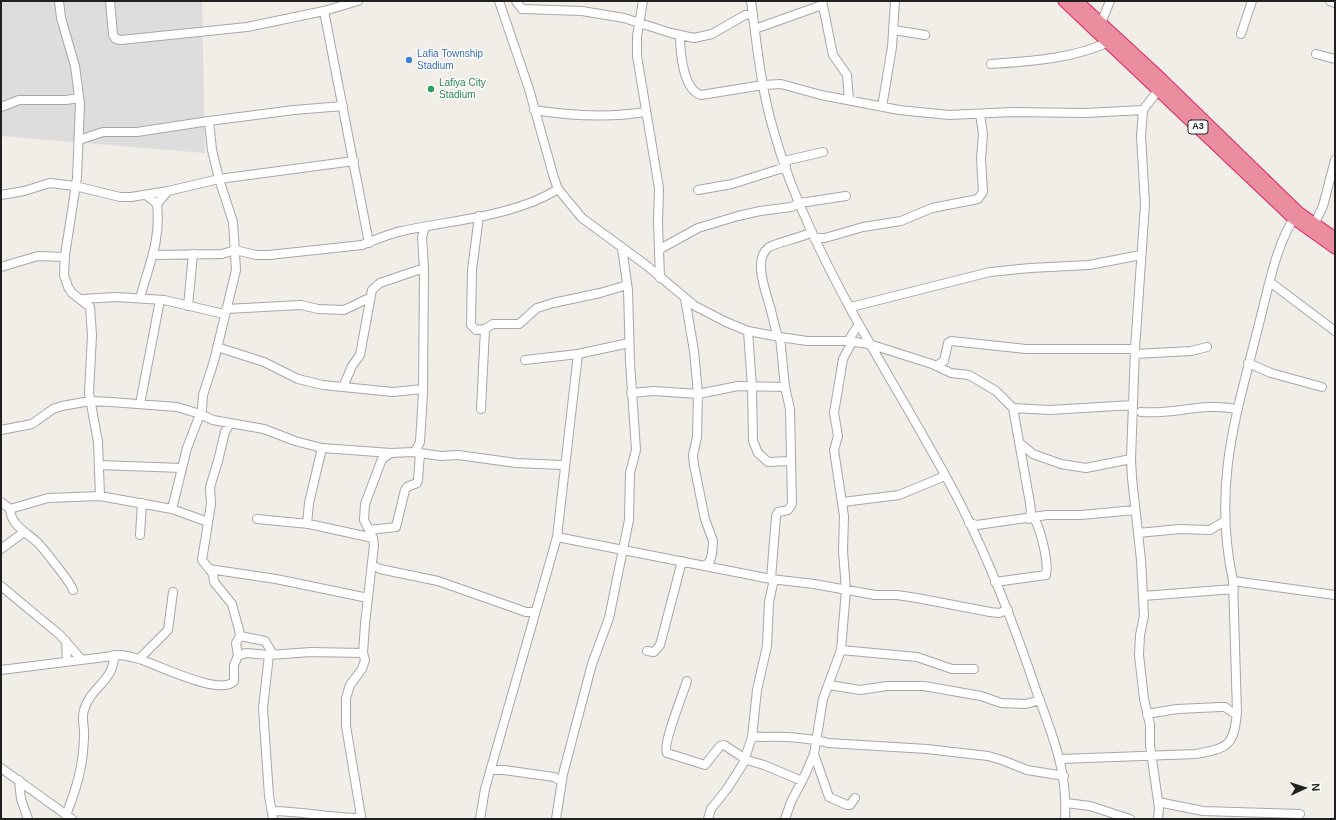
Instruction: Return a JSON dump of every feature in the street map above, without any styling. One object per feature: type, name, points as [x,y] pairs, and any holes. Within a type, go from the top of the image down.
[{"type":"highway","name":"A3","points":[[1064,1],[1296,215],[1335,248]]},
{"type":"highway","name":"A3","points":[[1077,1],[1154,72],[1296,215],[1315,223],[1335,238]]},
{"type":"street","points":[[59,1],[61,18],[75,66],[79,98],[76,186],[65,257],[64,275],[68,287],[72,293],[82,299],[90,307],[92,334],[88,379],[90,401],[98,442],[100,496]]},
{"type":"street","points":[[110,1],[113,35],[116,39],[120,40],[247,28],[324,11],[358,1]]},
{"type":"street","points":[[499,1],[558,189],[582,218],[646,265],[695,306],[748,331],[807,341],[870,344],[936,366],[951,373],[972,377],[996,391],[1013,408],[1021,444],[1031,516],[1045,557],[1046,575],[995,582]]},
{"type":"street","points":[[516,1],[519,8],[524,10],[582,12],[641,22],[694,38],[712,34],[744,15],[753,14]]},
{"type":"street","points":[[643,1],[641,22],[637,36],[637,56],[658,188],[660,278]]},
{"type":"street","points":[[751,1],[763,85],[774,133],[800,203],[813,235],[859,324],[973,527],[1021,643],[1060,759],[1064,776],[1066,817]]},
{"type":"street","points":[[882,107],[894,30],[895,1]]},
{"type":"street","points":[[1100,23],[1110,1]]},
{"type":"street","points":[[1241,34],[1252,1]]},
{"type":"street","points":[[1330,1],[1335,4]]},
{"type":"street","points":[[755,29],[822,3],[833,55],[847,75],[850,100]]},
{"type":"street","points":[[324,11],[369,243]]},
{"type":"street","points":[[894,30],[925,35]]},
{"type":"street","points":[[680,35],[680,49],[684,70],[692,90],[701,95],[763,85],[781,84],[821,95],[882,107],[920,112],[980,114],[1012,112],[1085,113],[1143,110]]},
{"type":"street","points":[[992,64],[1060,58],[1095,48],[1108,42]]},
{"type":"street","points":[[1316,54],[1335,59]]},
{"type":"street","points":[[1158,819],[1158,802],[1152,757],[1150,725],[1144,699],[1139,649],[1144,616],[1132,459],[1135,410],[1135,351],[1145,204],[1141,136],[1143,110],[1159,89]]},
{"type":"street","points":[[1,107],[20,100],[66,100],[79,98]]},
{"type":"street","points":[[78,140],[103,132],[137,132],[294,110],[343,106]]},
{"type":"street","points":[[534,110],[564,114],[610,117],[645,112]]},
{"type":"street","points":[[708,819],[711,809],[727,789],[746,760],[752,736],[759,676],[767,646],[776,516],[778,512],[788,510],[792,504],[790,409],[785,387],[779,336],[773,324],[770,306],[762,282],[761,263],[764,254],[769,247],[803,237],[813,235],[825,238],[863,227],[910,219],[932,208],[978,199],[983,192],[981,159],[983,134],[980,114]]},
{"type":"street","points":[[172,509],[182,468],[200,414],[203,395],[217,347],[236,270],[230,212],[219,179],[212,150],[209,121]]},
{"type":"street","points":[[698,190],[732,184],[785,164],[823,152]]},
{"type":"street","points":[[1315,223],[1323,206],[1335,160]]},
{"type":"street","points":[[1,195],[24,191],[46,183],[76,186],[120,197],[146,195],[219,179],[354,161]]},
{"type":"street","points":[[154,255],[222,254],[235,250],[256,255],[294,254],[369,243],[375,239],[479,216],[542,199],[558,189]]},
{"type":"street","points":[[140,298],[154,255],[159,226],[157,204],[168,191]]},
{"type":"street","points":[[146,195],[157,204]]},
{"type":"street","points":[[660,249],[698,228],[760,211],[791,207],[800,203],[846,196]]},
{"type":"street","points":[[1060,759],[1152,757],[1196,754],[1215,750],[1226,745],[1233,736],[1237,712],[1233,585],[1228,556],[1225,521],[1226,474],[1236,409],[1248,363],[1270,282],[1285,235],[1296,215]]},
{"type":"street","points":[[479,216],[472,270],[471,325],[476,330],[485,329],[492,324],[519,324],[537,308],[627,285]]},
{"type":"street","points":[[369,530],[396,527],[405,490],[407,487],[417,483],[418,480],[424,389],[424,268],[422,237],[425,227]]},
{"type":"street","points":[[415,229],[422,237]]},
{"type":"street","points":[[820,248],[825,238]]},
{"type":"street","points":[[556,819],[559,777],[592,664],[609,618],[630,507],[630,473],[636,450],[631,393],[627,285],[622,248]]},
{"type":"street","points":[[188,306],[193,254]]},
{"type":"street","points":[[851,308],[990,272],[1089,265],[1141,255]]},
{"type":"street","points":[[1,267],[38,256],[65,257]]},
{"type":"street","points":[[343,387],[352,366],[360,355],[369,298],[372,290],[380,283],[424,268]]},
{"type":"street","points":[[1270,282],[1335,331]]},
{"type":"street","points":[[82,299],[116,297],[140,298],[225,311],[301,305],[318,309],[344,310],[369,298]]},
{"type":"street","points":[[684,298],[694,350],[698,394],[697,437],[694,465],[705,520],[713,541],[710,565]]},
{"type":"street","points":[[140,404],[160,300]]},
{"type":"street","points":[[767,334],[773,324]]},
{"type":"street","points":[[785,819],[791,802],[814,754],[815,739],[823,699],[841,650],[846,590],[843,502],[834,450],[838,436],[834,413],[843,359],[859,324]]},
{"type":"street","points":[[481,409],[485,329]]},
{"type":"street","points":[[748,331],[752,387],[753,441],[758,453],[768,462],[790,461]]},
{"type":"street","points":[[936,366],[944,362],[948,343],[951,342],[1026,349],[1191,351],[1207,347]]},
{"type":"street","points":[[525,360],[578,354],[629,343]]},
{"type":"street","points":[[217,347],[264,362],[298,379],[323,385],[393,392],[424,389]]},
{"type":"street","points":[[480,819],[484,794],[534,612],[557,537],[578,354]]},
{"type":"street","points":[[1248,363],[1271,373],[1322,387]]},
{"type":"street","points":[[631,393],[654,391],[698,394],[738,386],[785,387]]},
{"type":"street","points":[[1,430],[35,423],[52,409],[74,403],[90,401],[177,406],[213,420],[264,429],[294,441],[322,448],[381,455],[419,451],[441,456],[458,455],[482,459],[564,466]]},
{"type":"street","points":[[1013,408],[1050,410],[1135,410],[1156,413],[1208,406],[1236,409]]},
{"type":"street","points":[[1,670],[114,655],[139,659],[184,677],[213,684],[230,684],[234,681],[234,665],[239,653],[237,642],[240,636],[238,621],[232,604],[214,582],[213,574],[203,562],[202,557],[211,504],[210,488],[225,432],[230,423]]},
{"type":"street","points":[[1021,444],[1033,454],[1061,464],[1090,468],[1102,463],[1132,459]]},
{"type":"street","points":[[307,524],[309,503],[322,448]]},
{"type":"street","points":[[1023,460],[1033,454]]},
{"type":"street","points":[[358,534],[364,520],[367,497],[381,455]]},
{"type":"street","points":[[99,465],[182,468]]},
{"type":"street","points":[[843,502],[899,495],[945,476]]},
{"type":"street","points":[[1,493],[1,501],[10,509],[12,518],[24,532],[40,546],[69,580],[73,590]]},
{"type":"street","points":[[10,509],[48,498],[100,496],[172,509],[208,522]]},
{"type":"street","points":[[140,535],[142,503]]},
{"type":"street","points":[[973,527],[1031,516],[1135,510]]},
{"type":"street","points":[[257,519],[307,524],[373,538]]},
{"type":"street","points":[[240,636],[265,641],[271,654],[263,708],[269,796],[273,815],[286,811],[350,818],[360,816],[346,726],[346,698],[350,685],[362,669],[365,660],[363,653],[374,545],[373,538],[364,520]]},
{"type":"street","points":[[1138,533],[1180,529],[1206,531],[1214,529],[1225,521]]},
{"type":"street","points":[[1214,529],[1226,534]]},
{"type":"street","points":[[1,549],[24,532]]},
{"type":"street","points":[[557,537],[710,565],[772,579],[881,596],[897,595],[917,598],[990,612],[999,613],[1008,610]]},
{"type":"street","points":[[647,651],[654,652],[660,645],[682,561]]},
{"type":"street","points":[[372,565],[380,569],[438,582],[526,612],[534,612]]},
{"type":"street","points":[[209,569],[276,579],[368,598]]},
{"type":"street","points":[[371,573],[380,569]]},
{"type":"street","points":[[1143,596],[1233,585],[1335,596]]},
{"type":"street","points":[[1,586],[66,641],[81,659]]},
{"type":"street","points":[[139,659],[168,630],[172,611],[173,592]]},
{"type":"street","points":[[66,641],[67,661]]},
{"type":"street","points":[[841,650],[917,657],[952,669],[974,669]]},
{"type":"street","points":[[239,653],[363,653]]},
{"type":"street","points":[[1,768],[69,817],[81,772],[84,736],[84,711],[95,690],[112,672],[114,655]]},
{"type":"street","points":[[687,681],[671,726],[666,752],[705,765],[720,746],[724,745],[746,760],[802,781]]},
{"type":"street","points":[[829,685],[860,690],[887,686],[924,686],[981,696],[1001,702],[1026,704],[1040,700]]},
{"type":"street","points":[[1147,714],[1208,707],[1225,707],[1232,712]]},
{"type":"street","points":[[752,736],[765,738],[786,737],[815,739],[828,743],[926,749],[988,756],[1027,770],[1064,776]]},
{"type":"street","points":[[814,754],[829,797],[847,805],[850,805],[855,798]]},
{"type":"street","points":[[491,770],[504,770],[559,777]]},
{"type":"street","points":[[19,780],[21,799],[28,819]]},
{"type":"street","points":[[1158,802],[1203,811],[1300,814]]},
{"type":"street","points":[[1066,803],[1090,806],[1130,819]]},
{"type":"street","points":[[1066,817],[1078,805]]},
{"type":"shaded area","points":[[1,1],[202,1],[205,153],[1,136]]},
{"type":"place","name":"Lafia Township Stadium","points":[[409,60]]},
{"type":"place","name":"Lafiya City Stadium","points":[[431,89]]}]
